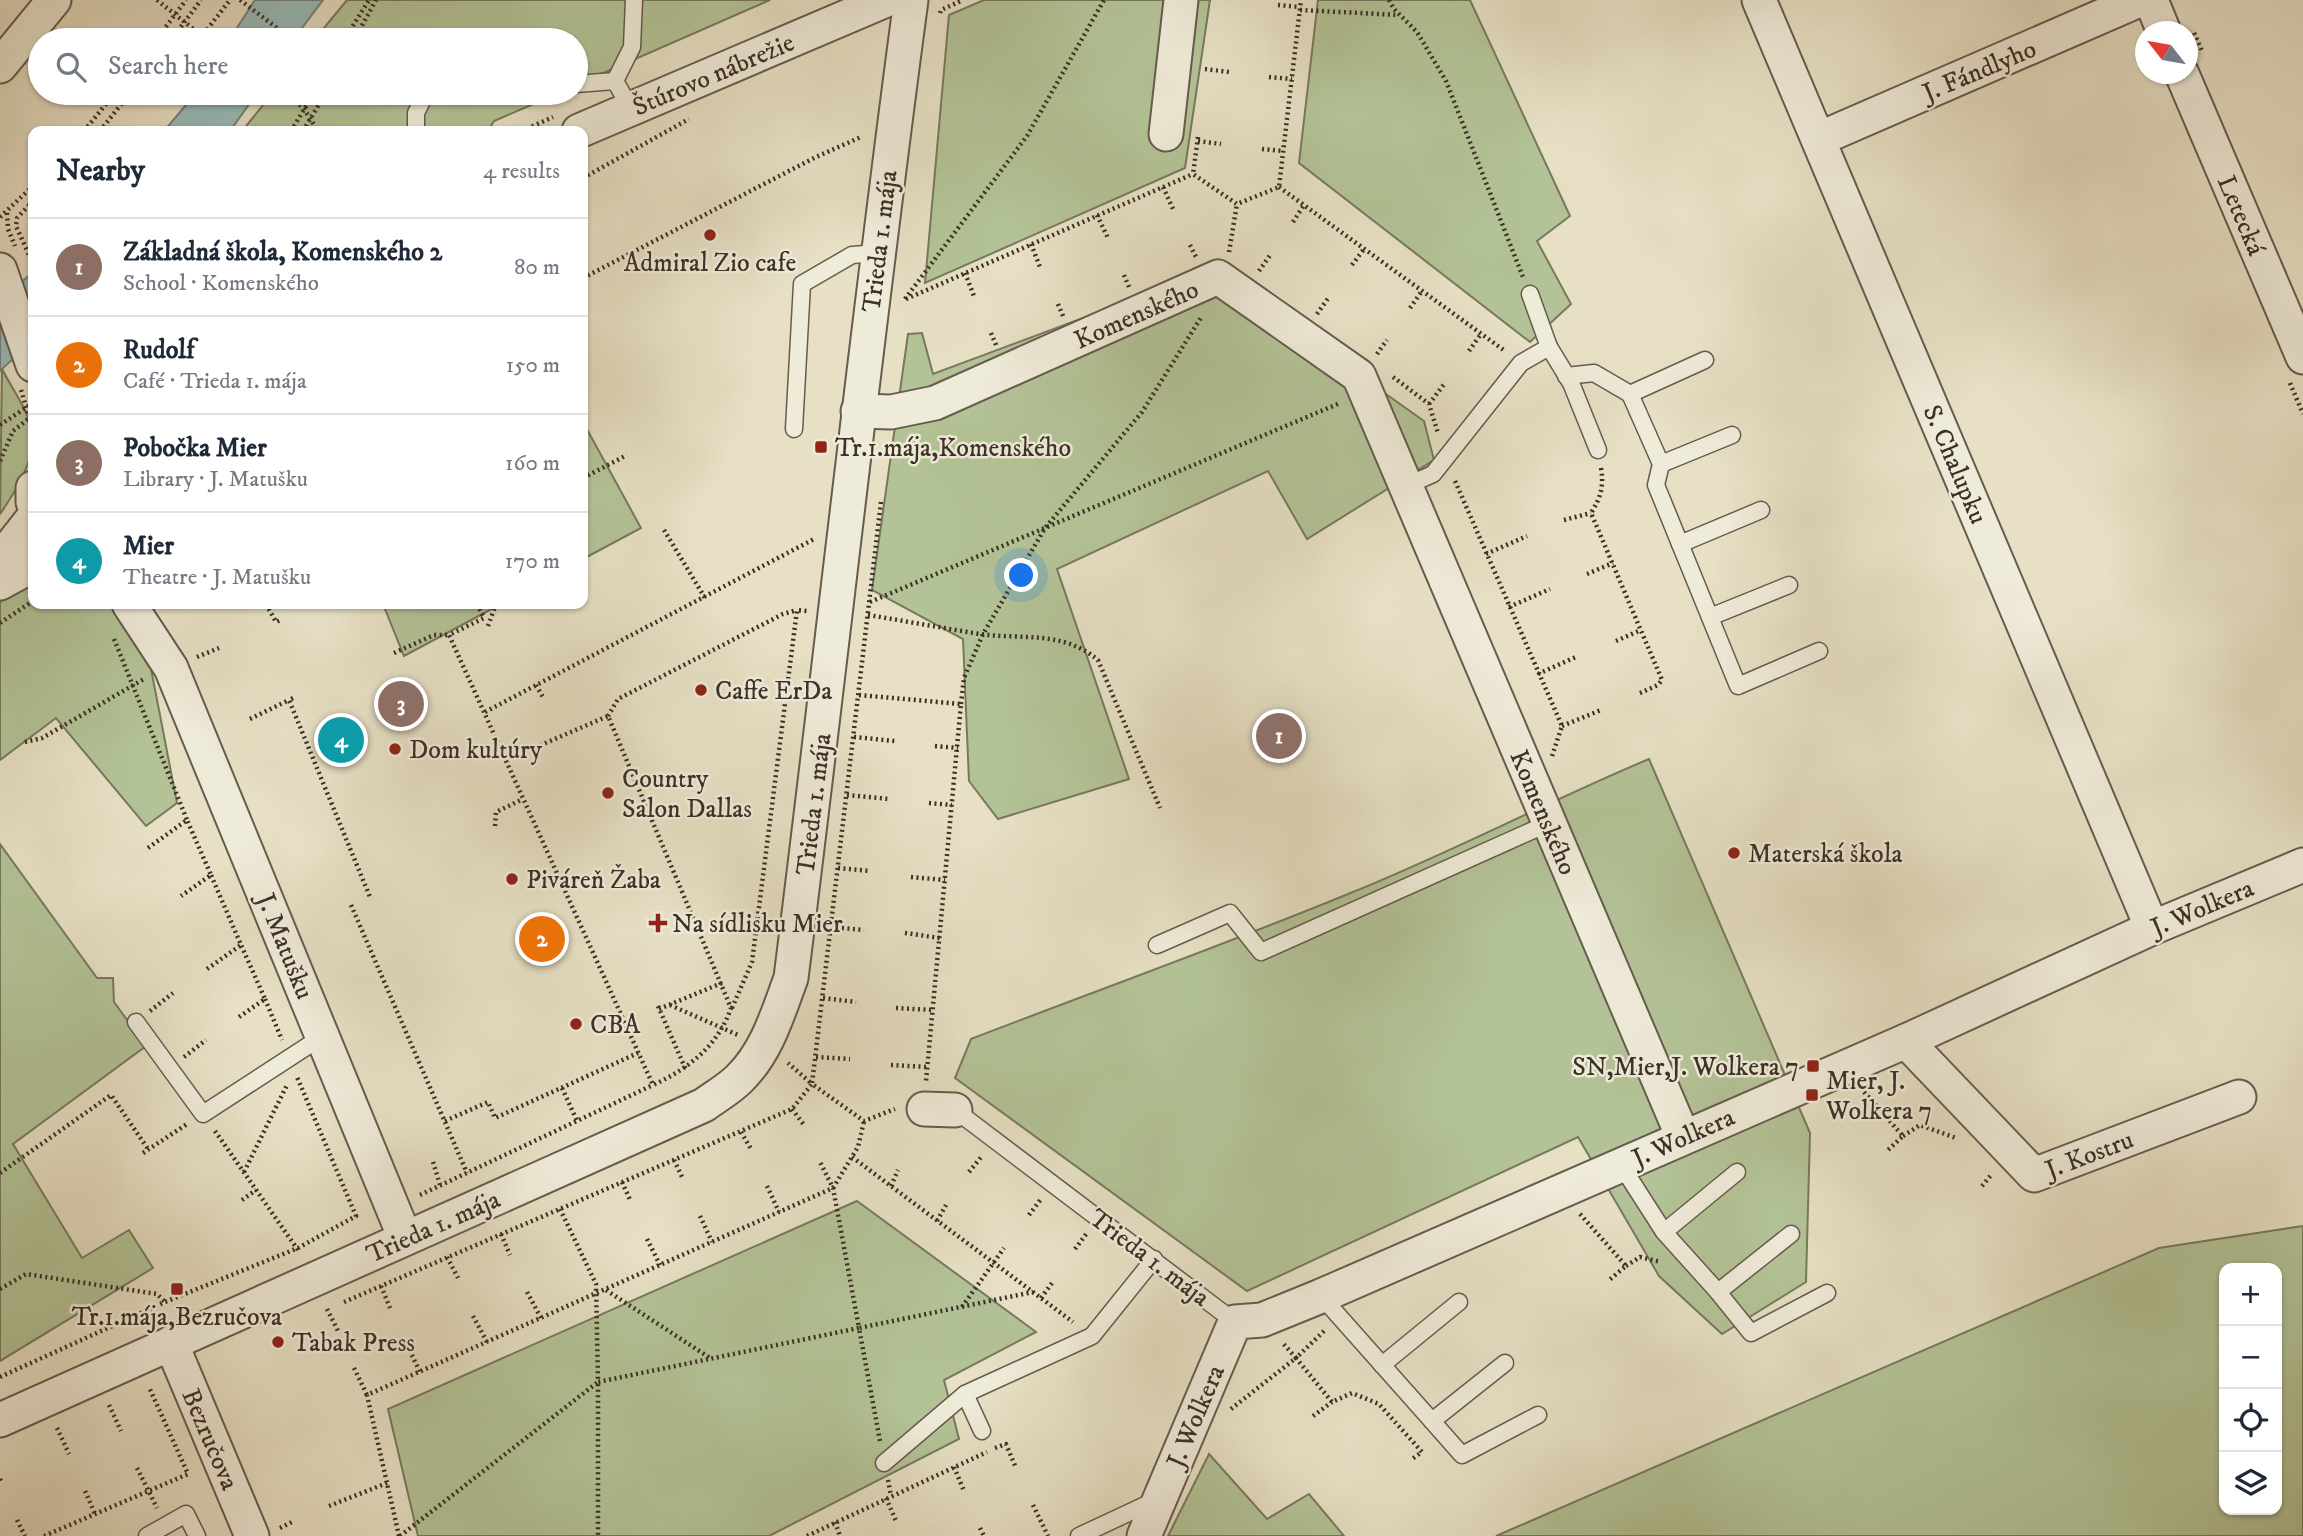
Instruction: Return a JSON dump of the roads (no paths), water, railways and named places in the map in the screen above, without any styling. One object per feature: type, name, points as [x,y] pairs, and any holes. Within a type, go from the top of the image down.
[{"type":"street","points":[[7,56],[34,0]]},
{"type":"street","points":[[30,28],[54,0]]},
{"type":"street","name":"Štúrovo nábrežie","points":[[585,126],[623,95],[850,7],[886,0]]},
{"type":"street","name":"Trieda 1. mája","points":[[0,1420],[704,1105],[740,1079],[771,1034],[791,978],[853,614],[858,411],[878,253],[876,138],[911,0]]},
{"type":"street","points":[[1166,134],[1181,0]]},
{"type":"street","name":"S. Chalupku","points":[[1759,0],[2152,928]]},
{"type":"street","name":"J. Fándlyho","points":[[1818,137],[1848,127],[2139,0]]},
{"type":"street","points":[[2151,0],[2160,21]]},
{"type":"street","points":[[7,56],[28,31]]},
{"type":"street","name":"Letecká","points":[[2186,84],[2303,357]]},
{"type":"street","points":[[8,258],[26,329]]},
{"type":"street","name":"Komenského","points":[[858,411],[891,412],[927,405],[1232,268],[1359,376],[1684,1137]]},
{"type":"street","points":[[0,561],[28,525]]},
{"type":"street","points":[[0,583],[28,568]]},
{"type":"street","points":[[154,609],[168,661]]},
{"type":"street","points":[[119,616],[168,661]]},
{"type":"street","name":"J. Matušku","points":[[168,661],[405,1238]]},
{"type":"street","name":"J. Wolkera","points":[[1144,1536],[1235,1322],[1262,1320],[1321,1296],[1906,1041],[2152,928],[2303,865]]},
{"type":"street","name":"J. Kostru","points":[[1906,1041],[2035,1175],[2239,1097]]},
{"type":"street","name":"Bezručova","points":[[171,1342],[252,1536]]},
{"type":"lane","points":[[588,87],[623,95],[632,47],[634,0]]},
{"type":"lane","points":[[416,126],[416,113],[420,105]]},
{"type":"lane","points":[[794,429],[802,284],[852,255],[878,253]]},
{"type":"lane","points":[[1530,294],[1549,347],[1566,376],[1598,450]]},
{"type":"lane","points":[[1406,486],[1433,474],[1521,363],[1549,347]]},
{"type":"lane","points":[[1630,394],[1704,360]]},
{"type":"lane","points":[[1566,376],[1594,373],[1630,394],[1661,464],[1656,485],[1738,686],[1819,651]]},
{"type":"lane","points":[[1661,464],[1732,435]]},
{"type":"lane","points":[[1680,544],[1761,510]]},
{"type":"lane","points":[[1710,617],[1789,585]]},
{"type":"lane","points":[[1157,945],[1230,913],[1261,952],[1549,823]]},
{"type":"lane","points":[[136,1023],[202,1114],[323,1036]]},
{"type":"lane","name":"Trieda 1. mája","points":[[940,1110],[1154,1259],[1235,1322]]},
{"type":"lane","points":[[1621,1165],[1664,1232],[1751,1333],[1827,1293]]},
{"type":"lane","points":[[1664,1232],[1737,1172]]},
{"type":"lane","points":[[1718,1292],[1791,1234]]},
{"type":"lane","points":[[884,1463],[965,1394],[1092,1336],[1154,1259]]},
{"type":"lane","points":[[1321,1296],[1462,1455],[1538,1415]]},
{"type":"lane","points":[[1382,1365],[1459,1302]]},
{"type":"lane","points":[[1432,1421],[1505,1363]]},
{"type":"lane","points":[[965,1394],[982,1431]]},
{"type":"lane","name":"J. Wolkera","points":[[1079,1536],[1160,1498]]},
{"type":"lane","points":[[147,1536],[186,1514],[197,1536]]},
{"type":"water","points":[[255,0],[323,0],[302,28],[237,28]]},
{"type":"water","points":[[186,105],[248,105],[234,126],[168,126]]},
{"type":"water","points":[[28,276],[28,345],[0,371],[0,301]]},
{"type":"place","name":"Admiral Zio cafe","points":[[710,235]]},
{"type":"place","name":"Tr.1.mája,Komenského","points":[[821,447]]},
{"type":"place","name":"Caffe ErDa","points":[[701,690]]},
{"type":"place","name":"Pobočka Mier","points":[[401,704]]},
{"type":"place","name":"Základná škola, Komenského 2","points":[[1279,736]]},
{"type":"place","name":"Mier","points":[[341,740]]},
{"type":"place","name":"Dom kultúry","points":[[395,749]]},
{"type":"place","name":"Country Salon Dallas","points":[[608,793]]},
{"type":"place","name":"Materská škola","points":[[1734,853]]},
{"type":"place","name":"Piváreň Žaba","points":[[512,879]]},
{"type":"place","name":"Na sídlisku Mier","points":[[658,923]]},
{"type":"place","name":"Rudolf","points":[[542,939]]},
{"type":"place","name":"CBA","points":[[576,1024]]},
{"type":"place","name":"SN,Mier,J. Wolkera 7","points":[[1813,1066]]},
{"type":"place","name":"Mier, J. Wolkera 7","points":[[1812,1095]]},
{"type":"place","name":"Tr.1.mája,Bezručova","points":[[177,1289]]},
{"type":"place","name":"Tabak Press","points":[[278,1342]]}]
